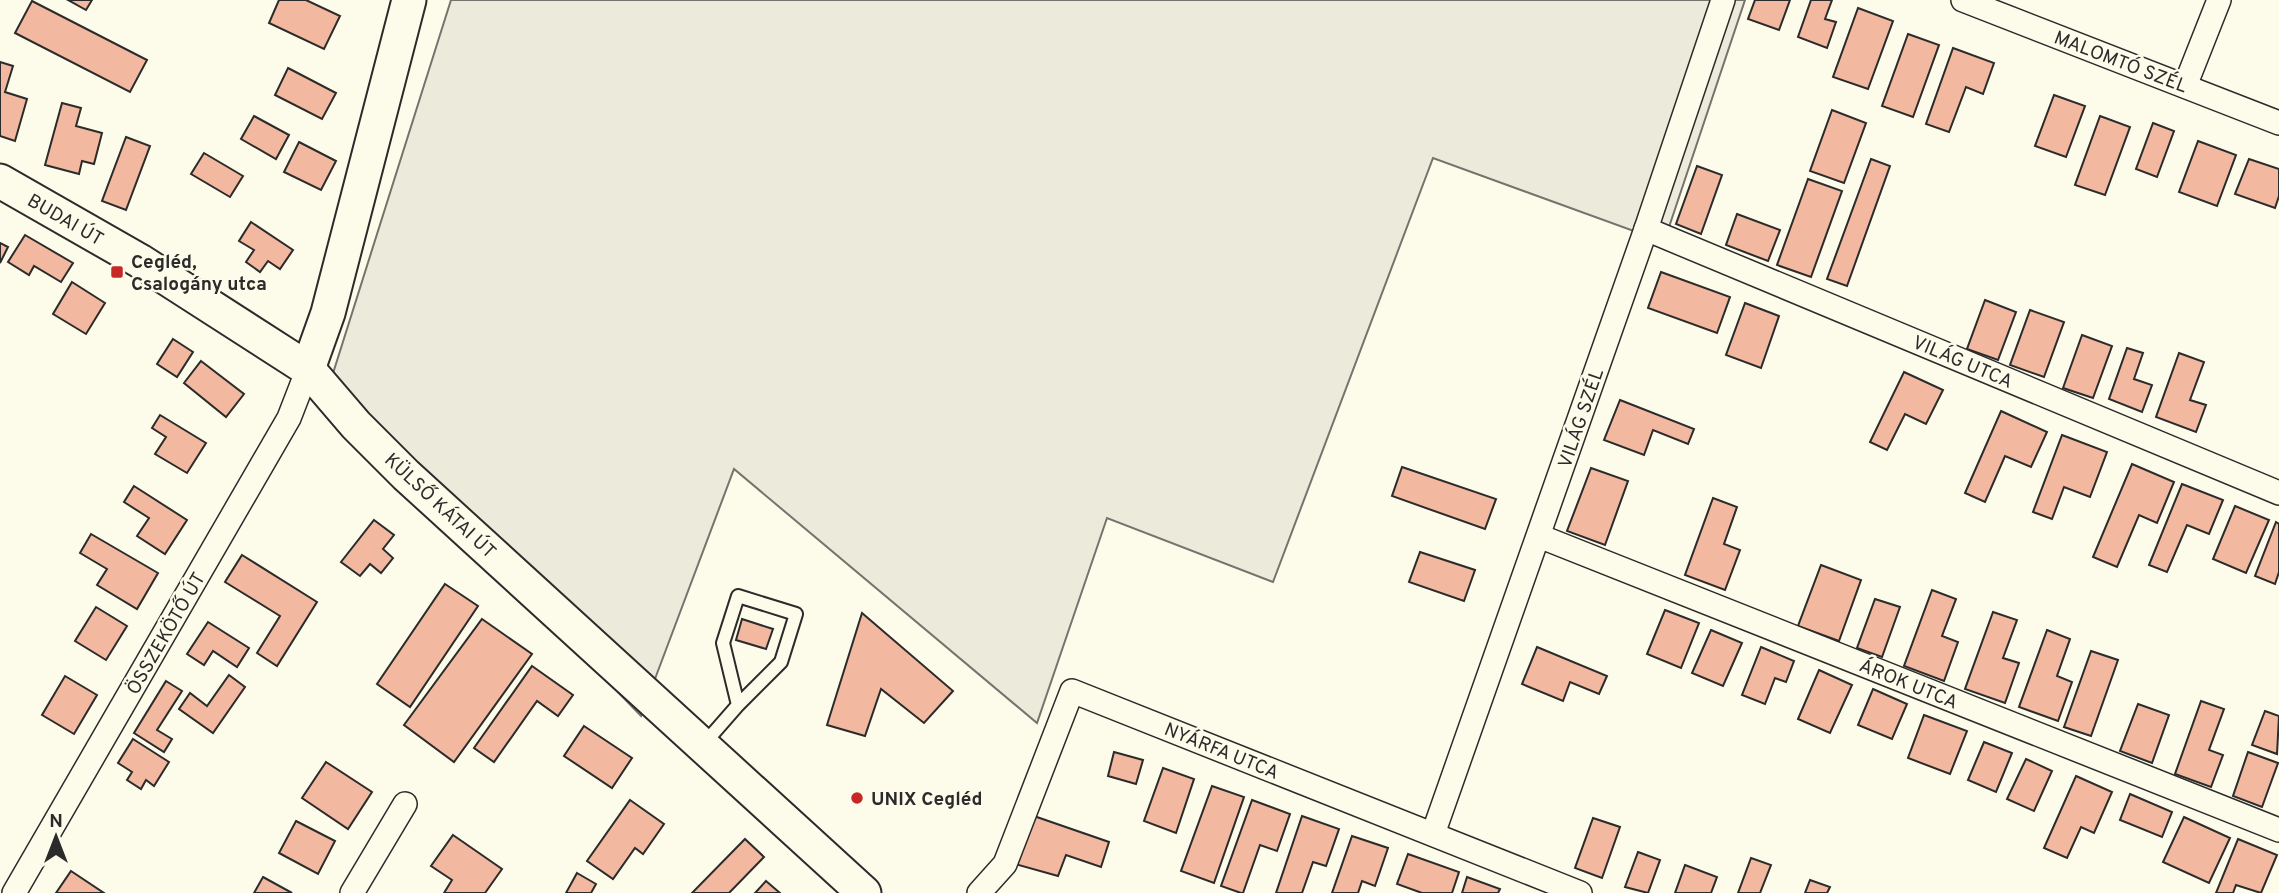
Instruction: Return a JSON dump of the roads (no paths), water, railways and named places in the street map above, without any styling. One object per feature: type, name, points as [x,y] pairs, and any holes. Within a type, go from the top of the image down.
[{"type":"main road","points":[[308,369],[328,313],[409,0]]},
{"type":"main road","name":"BUDAI ÚT","points":[[0,181],[140,261],[308,369]]},
{"type":"main road","name":"KÜLSŐ KÁTAI ÚT","points":[[308,369],[356,425],[406,475],[864,893]]},
{"type":"street","name":"VILÁG SZÉL","points":[[1433,834],[1646,229],[1723,0]]},
{"type":"street","name":"MALOMTÓ SZÉL","points":[[1963,0],[2279,123]]},
{"type":"street","points":[[2185,86],[2219,0]]},
{"type":"street","name":"VILÁG UTCA","points":[[1646,229],[2279,493]]},
{"type":"street","name":"ÖSSZEKÖTŐ ÚT","points":[[14,893],[289,418],[308,369]]},
{"type":"street","name":"ÁROK UTCA","points":[[1539,536],[2279,830]]},
{"type":"street","name":"NYÁRFA UTCA","points":[[979,893],[1005,864],[1072,691],[1580,893]]},
{"type":"street","points":[[352,893],[405,804]]},
{"type":"lane","points":[[703,746],[738,705],[781,662],[796,614],[738,596],[723,643],[738,705]]},
{"type":"place","name":"Cegléd, Csalogány utca","points":[[117,272]]},
{"type":"place","name":"UNIX Cegléd","points":[[857,798]]}]
